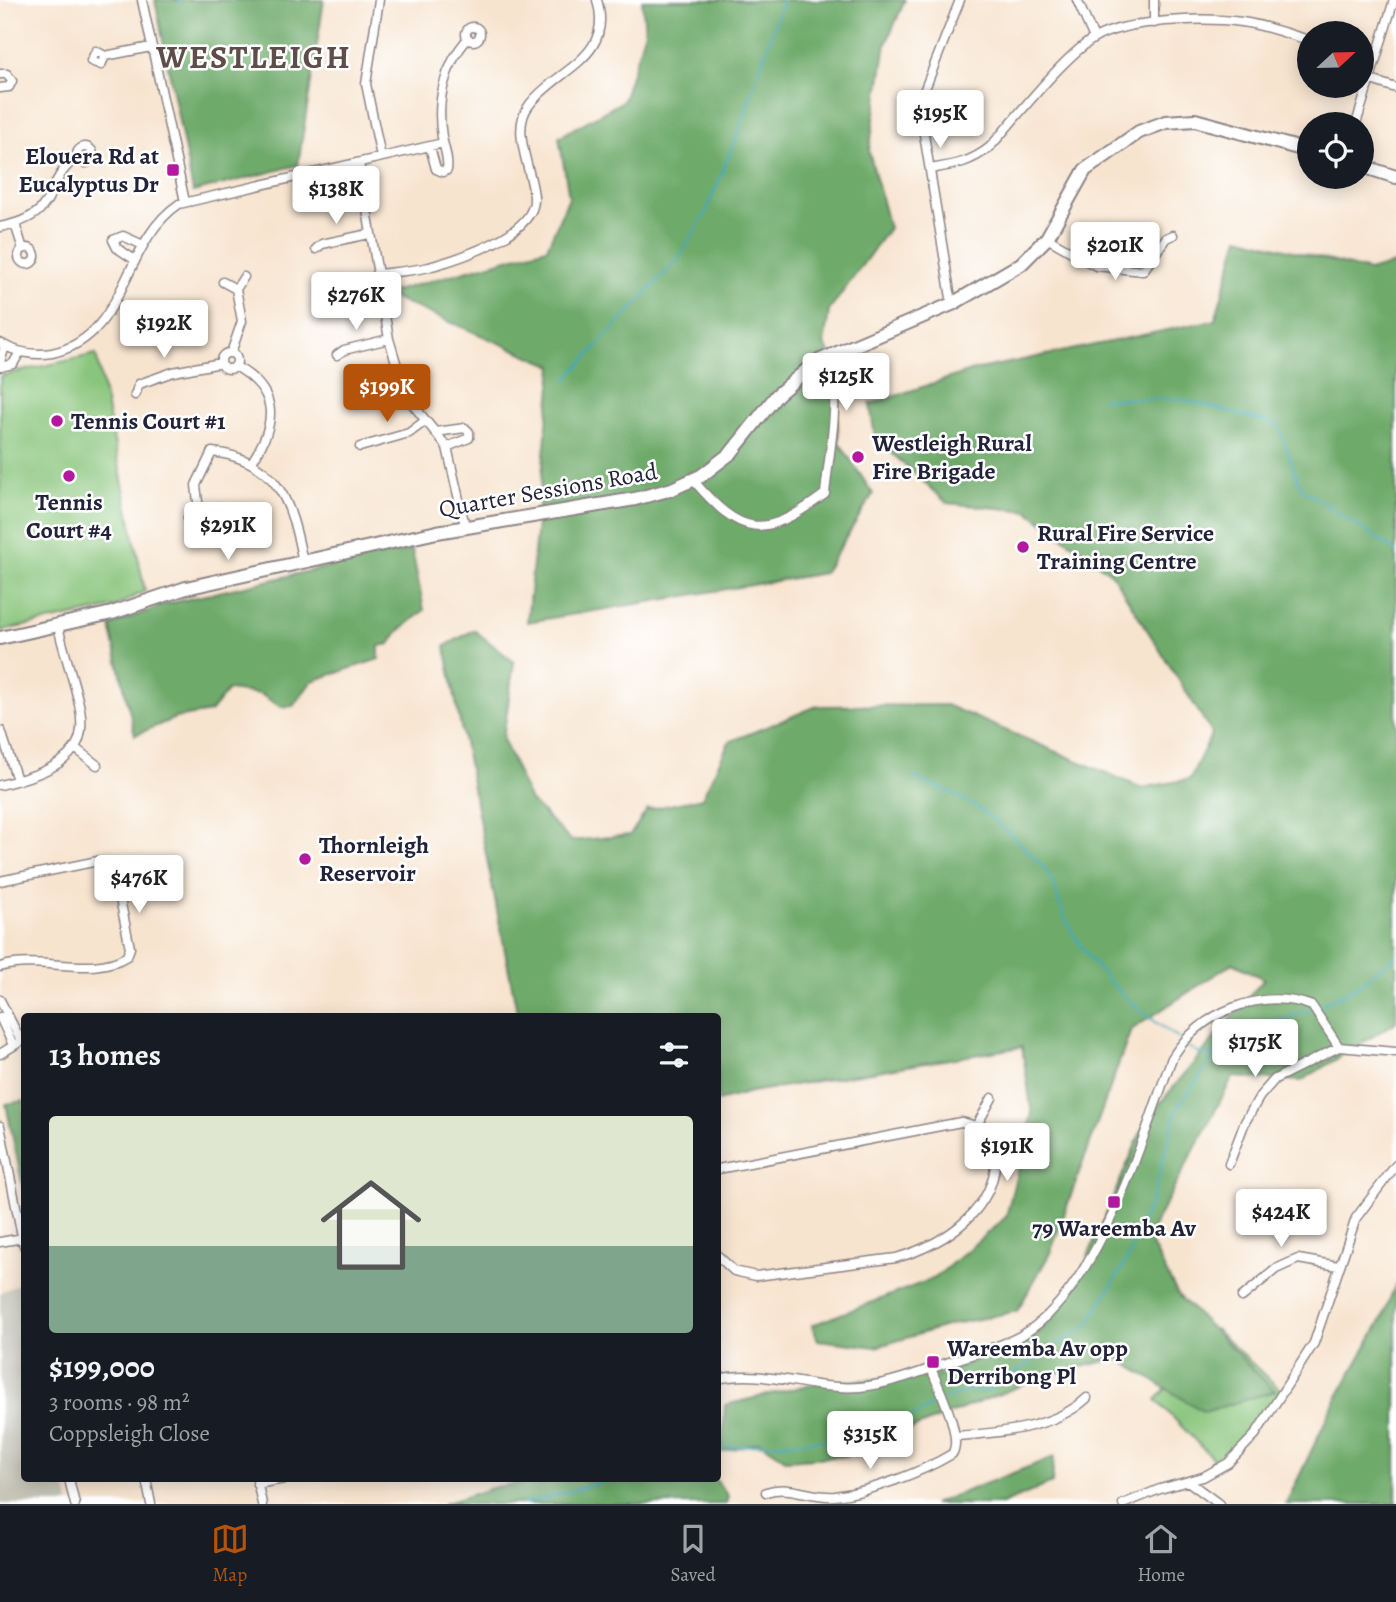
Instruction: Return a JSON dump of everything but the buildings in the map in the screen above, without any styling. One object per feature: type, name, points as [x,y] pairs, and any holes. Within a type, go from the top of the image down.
[{"type":"main road","name":"Quarter Sessions Road","points":[[0,638],[112,613],[175,591],[465,526],[647,497],[693,480],[731,453],[787,384],[828,356],[952,304],[1021,264],[1047,238],[1085,170],[1130,137],[1157,124],[1195,120],[1297,148]]},
{"type":"main road","points":[[1374,170],[1396,177]]},
{"type":"street","points":[[142,0],[185,202]]},
{"type":"street","points":[[379,0],[366,84],[381,157]]},
{"type":"street","points":[[376,274],[427,268],[447,261],[514,233],[526,221],[534,199],[522,124],[529,105],[587,56],[596,41],[600,26],[597,0]]},
{"type":"street","points":[[952,304],[919,104],[960,0]]},
{"type":"street","points":[[1077,0],[1094,38]]},
{"type":"street","points":[[1154,0],[1154,23]]},
{"type":"street","points":[[1374,60],[1394,0]]},
{"type":"street","points":[[930,169],[961,164],[982,153],[1070,58],[1094,38],[1154,23],[1241,22],[1297,37]]},
{"type":"street","points":[[430,146],[436,169],[443,172],[448,167],[443,143],[444,79],[450,62],[468,38]]},
{"type":"street","points":[[105,56],[151,47]]},
{"type":"street","points":[[0,75],[7,74],[12,81],[9,88],[0,88]]},
{"type":"street","points":[[1374,81],[1396,88]]},
{"type":"street","points":[[20,352],[13,364],[0,365],[2,345],[20,352],[40,355],[66,350],[90,336],[111,309],[143,245],[158,222],[185,202],[443,143]]},
{"type":"street","points":[[0,227],[16,224],[43,208],[61,173],[77,157]]},
{"type":"street","points":[[359,163],[388,339],[406,396],[447,447],[465,526]]},
{"type":"street","points":[[16,224],[23,249]]},
{"type":"street","points":[[316,249],[322,244],[369,234]]},
{"type":"street","points":[[1047,238],[1096,266],[1143,271],[1166,237],[1172,235]]},
{"type":"street","points":[[135,260],[117,248],[113,240],[123,236],[143,245]]},
{"type":"street","points":[[231,354],[242,321],[236,289],[244,277]]},
{"type":"street","points":[[223,282],[236,289]]},
{"type":"street","points":[[337,355],[344,350],[388,339]]},
{"type":"street","points":[[221,363],[223,355],[231,354]]},
{"type":"street","points":[[231,354],[237,360],[235,366]]},
{"type":"street","points":[[693,480],[733,519],[746,526],[764,526],[793,514],[825,494],[824,463],[833,374],[828,356]]},
{"type":"street","points":[[221,363],[227,369],[235,366]]},
{"type":"street","points":[[135,395],[136,381],[221,363]]},
{"type":"street","points":[[235,366],[263,387],[271,412],[264,443],[252,462]]},
{"type":"street","points":[[360,447],[409,433],[425,421]]},
{"type":"street","points":[[436,432],[465,428],[469,432],[469,438],[464,442],[447,447]]},
{"type":"street","points":[[188,518],[203,514],[197,485],[212,452],[252,462],[278,485],[288,502],[303,562]]},
{"type":"street","points":[[0,785],[52,769],[75,748],[82,719],[58,626]]},
{"type":"street","points":[[1,731],[17,780]]},
{"type":"street","points":[[75,748],[97,765]]},
{"type":"street","points":[[0,881],[98,861],[107,863],[116,879],[130,948],[127,956],[110,962],[79,966],[32,961],[0,967]]},
{"type":"street","points":[[721,1379],[752,1376],[845,1388],[864,1387],[931,1368],[1021,1335],[1040,1322],[1071,1288],[1095,1251],[1172,1058],[1191,1032],[1244,1004],[1277,998],[1309,1004],[1317,1011],[1339,1047]]},
{"type":"street","points":[[0,1000],[20,1042]]},
{"type":"street","points":[[0,1017],[20,1042]]},
{"type":"street","points":[[0,1054],[20,1042]]},
{"type":"street","points":[[1229,1164],[1245,1122],[1260,1096],[1275,1079],[1339,1047],[1396,1052]]},
{"type":"street","points":[[977,1125],[992,1098]]},
{"type":"street","points":[[721,1168],[945,1123],[977,1125],[994,1146],[996,1165],[992,1184],[983,1202],[965,1221],[936,1243],[896,1258],[756,1276],[734,1271],[721,1259]]},
{"type":"street","points":[[0,1126],[21,1228]]},
{"type":"street","points":[[1123,1504],[1160,1489],[1189,1482],[1228,1463],[1268,1417],[1314,1343],[1356,1217],[1396,1165]]},
{"type":"street","points":[[0,1242],[21,1242]]},
{"type":"street","points":[[1242,1297],[1276,1269],[1298,1259],[1338,1266]]},
{"type":"street","points":[[766,1492],[780,1487],[830,1500],[901,1477],[946,1458],[956,1449],[956,1436],[931,1368]]},
{"type":"street","points":[[956,1436],[1022,1429],[1078,1406],[1087,1398]]},
{"type":"street","points":[[70,1482],[75,1504]]},
{"type":"street","points":[[147,1482],[151,1504]]},
{"type":"street","points":[[257,1482],[262,1504]]},
{"type":"street","points":[[1189,1482],[1219,1504]]},
{"type":"shaded area","points":[[21,1283],[21,1482],[65,1482],[69,1504],[0,1504],[0,1292]]},
{"type":"green space","points":[[155,0],[324,0],[298,165],[193,192]]},
{"type":"green space","points":[[642,0],[905,0],[886,44],[869,151],[889,228],[829,311],[824,344],[833,358],[839,442],[873,494],[824,573],[527,622],[553,366],[384,294],[547,248],[569,197],[559,137],[623,101],[645,31]]},
{"type":"green space","points":[[1239,237],[1369,271],[1396,263],[1396,1022],[1301,1081],[1233,1077],[1148,1237],[1178,1295],[1275,1391],[1204,1412],[1117,1358],[1045,1376],[844,1456],[787,1460],[759,1442],[722,1452],[725,1405],[812,1384],[943,1374],[1038,1334],[1072,1294],[1146,1120],[1264,979],[1233,963],[1131,1030],[1050,1253],[1017,1311],[950,1325],[876,1347],[818,1340],[812,1325],[935,1278],[1006,1217],[1032,1113],[1022,1047],[751,1092],[721,1100],[721,1013],[517,1013],[445,646],[474,630],[514,662],[503,739],[529,799],[571,841],[630,835],[647,810],[702,798],[729,742],[817,706],[946,705],[1142,788],[1190,779],[1212,733],[1112,574],[1028,511],[947,503],[875,438],[870,404],[974,370],[1215,320]]},
{"type":"green space","points":[[96,354],[145,591],[115,607],[0,631],[0,376]]},
{"type":"green space","points":[[412,550],[424,610],[397,633],[390,644],[379,646],[379,659],[312,681],[293,706],[281,707],[260,694],[228,690],[210,712],[175,718],[135,735],[110,626],[162,605],[370,557]]},
{"type":"green space","points":[[21,1102],[21,1177],[6,1104]]},
{"type":"green space","points":[[1396,1283],[1396,1504],[1286,1504],[1332,1407],[1382,1319]]},
{"type":"green space","points":[[1215,1329],[1282,1391],[1247,1436],[1218,1464],[1156,1400]]},
{"type":"green space","points":[[1054,1457],[1052,1483],[1002,1504],[933,1504]]},
{"type":"green space","points":[[527,1482],[717,1482],[728,1496],[726,1504],[443,1504],[495,1487]]},
{"type":"waterway","points":[[566,380],[679,258],[706,212],[737,136],[783,0]]},
{"type":"waterway","points":[[1102,399],[1181,399],[1278,425],[1301,488],[1396,551]]},
{"type":"waterway","points":[[912,777],[945,790],[972,805],[998,823],[1024,847],[1046,870],[1066,920],[1101,972],[1130,1002],[1180,1039]]},
{"type":"waterway","points":[[1317,1007],[1355,988],[1396,955]]},
{"type":"waterway","points":[[947,1398],[972,1390],[986,1392],[1087,1326],[1128,1258],[1154,1194],[1177,1108],[1220,1049],[1266,1025],[1312,1009]]},
{"type":"waterway","points":[[1185,1045],[1204,1056],[1218,1051]]},
{"type":"waterway","points":[[721,1448],[864,1437],[909,1419],[942,1400]]},
{"type":"waterway","points":[[524,1504],[603,1482]]},
{"type":"place","name":"Elouera Rd at Eucalyptus Dr","points":[[173,170]]},
{"type":"place","name":"Tennis Court #1","points":[[57,421]]},
{"type":"place","name":"Westleigh Rural Fire Brigade","points":[[858,457]]},
{"type":"place","name":"Tennis Court #4","points":[[69,476]]},
{"type":"place","name":"Rural Fire Service Training Centre","points":[[1023,547]]},
{"type":"place","name":"Thornleigh Reservoir","points":[[305,859]]},
{"type":"place","name":"79 Wareemba Av","points":[[1114,1202]]},
{"type":"place","name":"Wareemba Av opp Derribong Pl","points":[[933,1362]]},
{"type":"district","name":"WESTLEIGH","points":[[254,57]]}]
